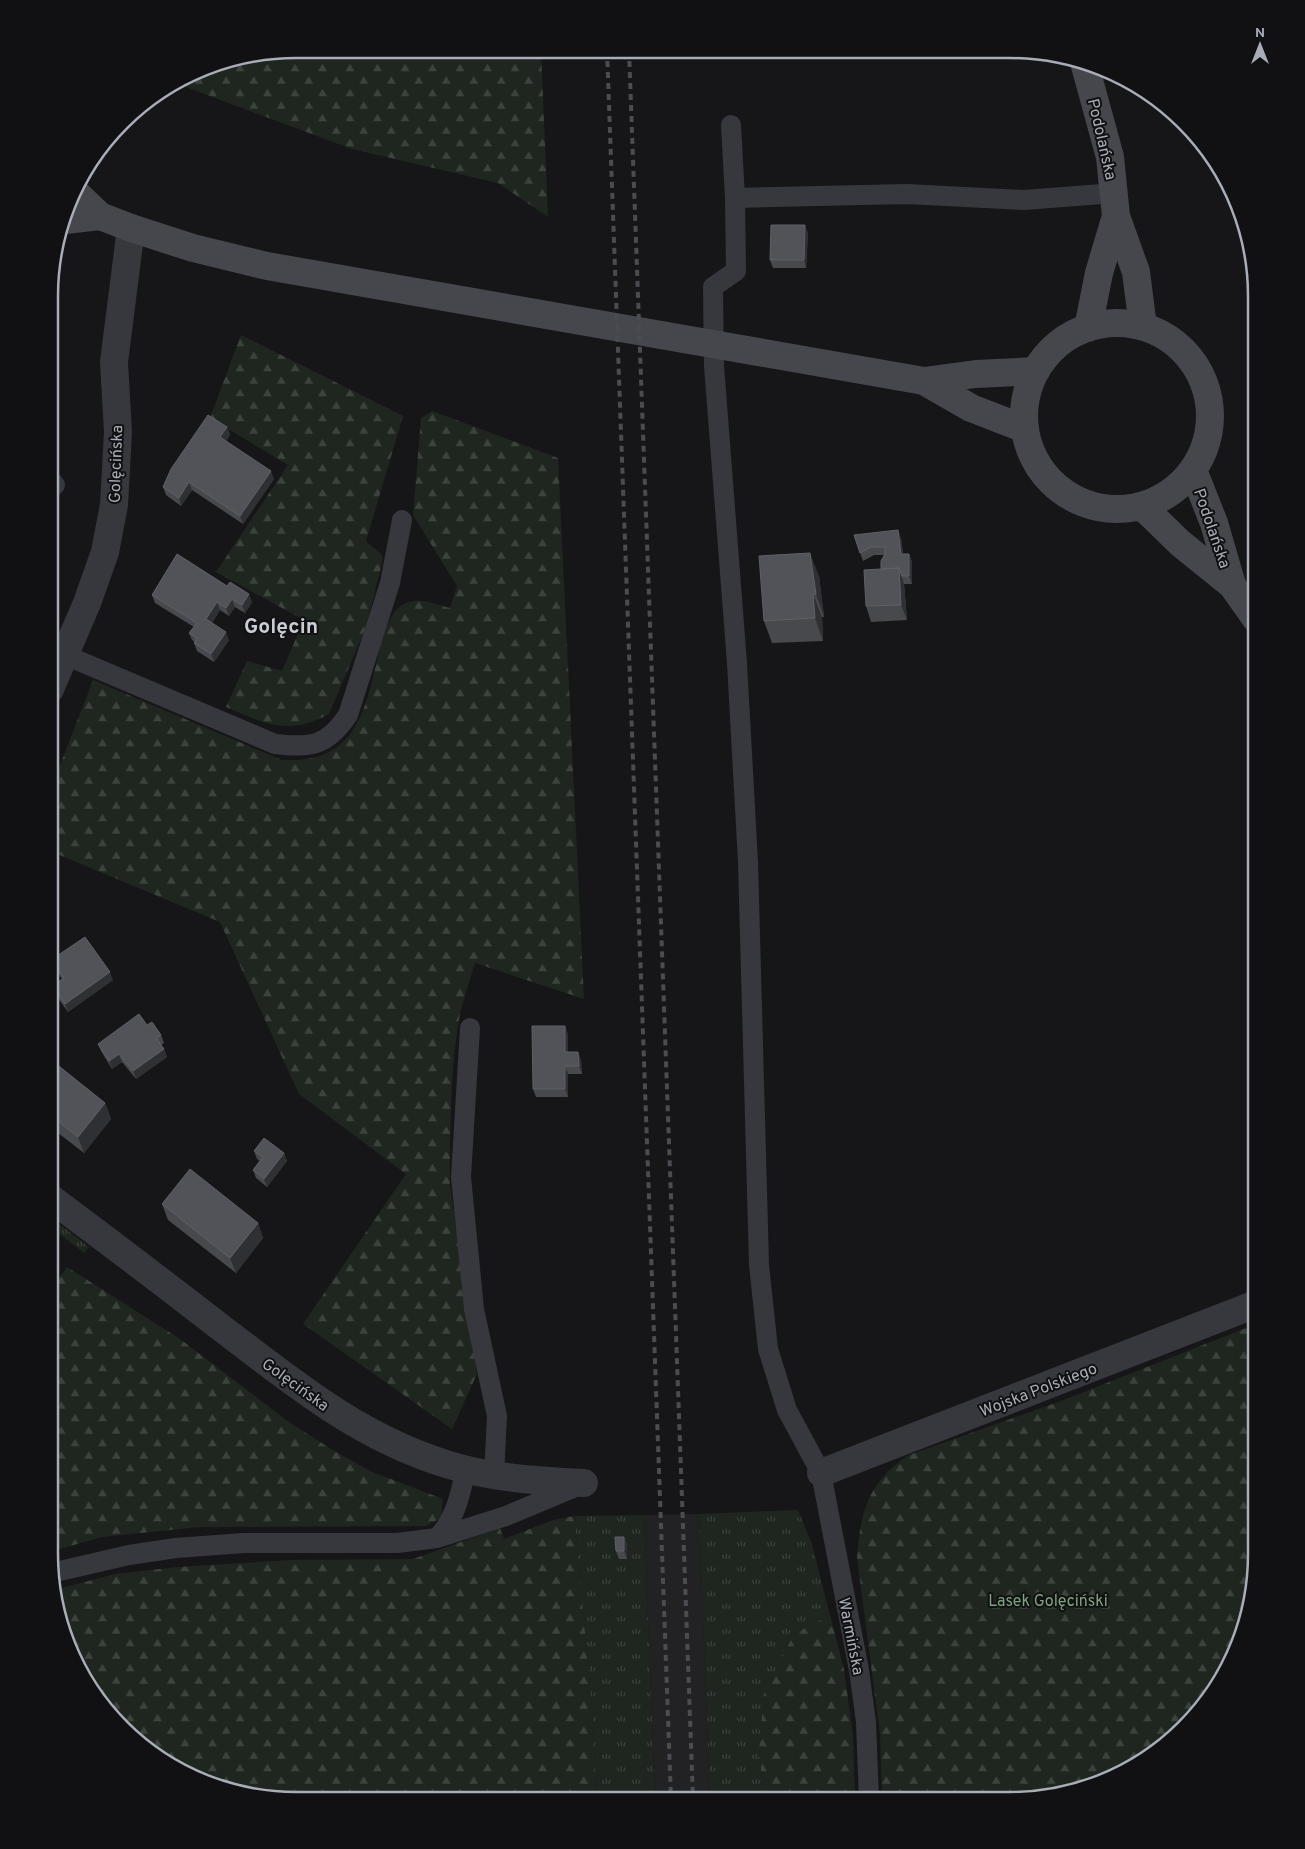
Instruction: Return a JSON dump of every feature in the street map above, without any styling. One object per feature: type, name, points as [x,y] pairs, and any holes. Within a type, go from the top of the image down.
[{"type":"street","name":"Podolańska","points":[[1086,70],[1110,157],[1116,205],[1136,272],[1143,327]]},
{"type":"street","points":[[79,196],[100,216],[193,248],[267,266],[491,307],[924,381],[976,374],[1036,371]]},
{"type":"street","name":"Podolańska","points":[[1088,328],[1116,205]]},
{"type":"street","points":[[70,220],[100,216]]},
{"type":"street","name":"Golęcińska","points":[[58,671],[105,552],[114,505],[118,432],[114,362],[132,228]]},
{"type":"street","points":[[1115,323],[1143,327],[1166,337],[1186,353],[1203,382],[1208,398],[1210,423],[1205,448],[1193,470],[1179,486],[1162,498],[1142,506],[1116,510],[1089,505],[1065,494],[1045,476],[1031,453],[1025,429],[1026,399],[1036,371],[1056,347],[1067,338],[1088,328],[1115,323]]},
{"type":"street","points":[[924,381],[971,408],[1025,429]]},
{"type":"street","name":"Podolańska","points":[[1193,470],[1214,523],[1232,585]]},
{"type":"street","name":"Podolańska","points":[[1142,506],[1180,543],[1232,585],[1248,608]]},
{"type":"street","name":"Golęcińska","points":[[58,1204],[313,1398],[345,1420],[401,1448],[447,1465],[494,1476],[584,1483]]},
{"type":"street","name":"Wojska Polskiego","points":[[821,1473],[1248,1307]]},
{"type":"lane","points":[[731,125],[735,198],[907,194],[1116,205]]},
{"type":"lane","name":"Warmińska","points":[[735,198],[736,271],[713,287],[714,356],[736,653],[748,862],[758,1265],[768,1349],[787,1410],[821,1473],[859,1670],[866,1722],[869,1792]]},
{"type":"lane","points":[[65,655],[275,744],[298,747],[319,742],[336,732],[348,715],[390,583],[402,520]]},
{"type":"lane","points":[[470,1028],[461,1177],[474,1310],[497,1416],[494,1476]]},
{"type":"lane","points":[[437,1538],[449,1526],[466,1469]]},
{"type":"lane","points":[[58,1571],[129,1555],[215,1545],[317,1541],[397,1543],[437,1538],[506,1516],[584,1483]]},
{"type":"shaded area","points":[[699,1514],[710,1792],[655,1792],[644,1515]]},
{"type":"green space","points":[[280,58],[541,58],[548,217],[498,183],[352,149],[183,86],[219,70],[249,62]]},
{"type":"green space","points":[[241,335],[403,416],[366,541],[382,555],[382,563],[366,627],[329,714],[302,725],[277,725],[226,707],[247,661],[282,671],[304,620],[216,572],[288,465],[210,418]]},
{"type":"green space","points":[[432,411],[558,458],[584,999],[475,963],[460,1014],[454,1056],[450,1186],[477,1374],[452,1429],[303,1324],[406,1174],[299,1094],[220,922],[58,854],[58,770],[93,680],[282,760],[300,760],[316,757],[327,753],[346,739],[359,720],[368,697],[380,648],[387,627],[396,611],[409,602],[414,601],[425,601],[450,608],[457,586],[413,515],[421,418]]},
{"type":"green space","points":[[58,1223],[89,1247],[84,1253],[58,1233]]},
{"type":"green space","points":[[67,1267],[180,1339],[289,1422],[331,1449],[370,1471],[443,1499],[441,1518],[426,1526],[200,1527],[102,1537],[58,1549],[58,1280]]},
{"type":"green space","name":"Lasek Golęciński","points":[[1248,1327],[1247,1569],[1243,1600],[1235,1630],[1223,1659],[1207,1686],[1178,1722],[1128,1760],[1086,1779],[1056,1787],[1010,1792],[882,1792],[880,1734],[857,1558],[861,1526],[869,1499],[884,1475],[909,1455],[1061,1401]]},
{"type":"green space","points":[[798,1510],[812,1544],[830,1615],[794,1634],[759,1751],[763,1792],[710,1792],[699,1514]]},
{"type":"green space","points":[[644,1515],[655,1792],[596,1792],[593,1717],[574,1516]]},
{"type":"green space","points":[[574,1516],[593,1717],[596,1792],[296,1792],[249,1787],[219,1779],[176,1760],[127,1722],[98,1686],[82,1659],[70,1630],[62,1600],[60,1588],[115,1574],[178,1567],[290,1560],[413,1559],[500,1528],[504,1539],[553,1520]]},
{"type":"green space","points":[[830,1615],[844,1669],[853,1735],[855,1792],[763,1792],[759,1751],[764,1694],[794,1634]]},
{"type":"building","points":[[771,225],[805,225],[804,260],[770,260]]},
{"type":"building","points":[[208,415],[227,427],[220,437],[271,471],[240,516],[189,482],[179,498],[163,487],[171,469]]},
{"type":"building","points":[[898,530],[901,554],[909,554],[909,576],[902,576],[899,568],[881,569],[885,547],[871,547],[860,553],[854,535]]},
{"type":"building","points":[[810,553],[816,594],[813,594],[815,618],[764,621],[759,556]]},
{"type":"building","points":[[177,554],[227,586],[230,582],[249,594],[242,605],[232,599],[226,608],[217,602],[206,619],[226,632],[211,654],[194,643],[197,638],[189,633],[197,623],[152,595]]},
{"type":"building","points":[[899,568],[901,605],[866,606],[864,570]]},
{"type":"building","points":[[85,937],[110,972],[65,1004],[58,994],[58,982],[64,978],[58,970],[58,955]]},
{"type":"building","points":[[139,1014],[147,1025],[152,1022],[161,1035],[156,1038],[164,1049],[133,1071],[119,1054],[109,1061],[98,1044]]},
{"type":"building","points":[[532,1026],[565,1026],[565,1052],[578,1052],[579,1066],[565,1066],[565,1089],[533,1089]]},
{"type":"building","points":[[58,1065],[105,1103],[78,1137],[58,1121]]},
{"type":"building","points":[[264,1138],[284,1153],[264,1179],[253,1170],[263,1157],[254,1151]]},
{"type":"building","points":[[190,1169],[258,1223],[230,1258],[162,1204]]},
{"type":"building","points":[[615,1537],[624,1537],[624,1551],[616,1551]]},
{"type":"railway","points":[[607,58],[671,1792]]},
{"type":"railway","points":[[629,58],[693,1792]]},
{"type":"district","name":"Golęcin","points":[[281,626]]}]
